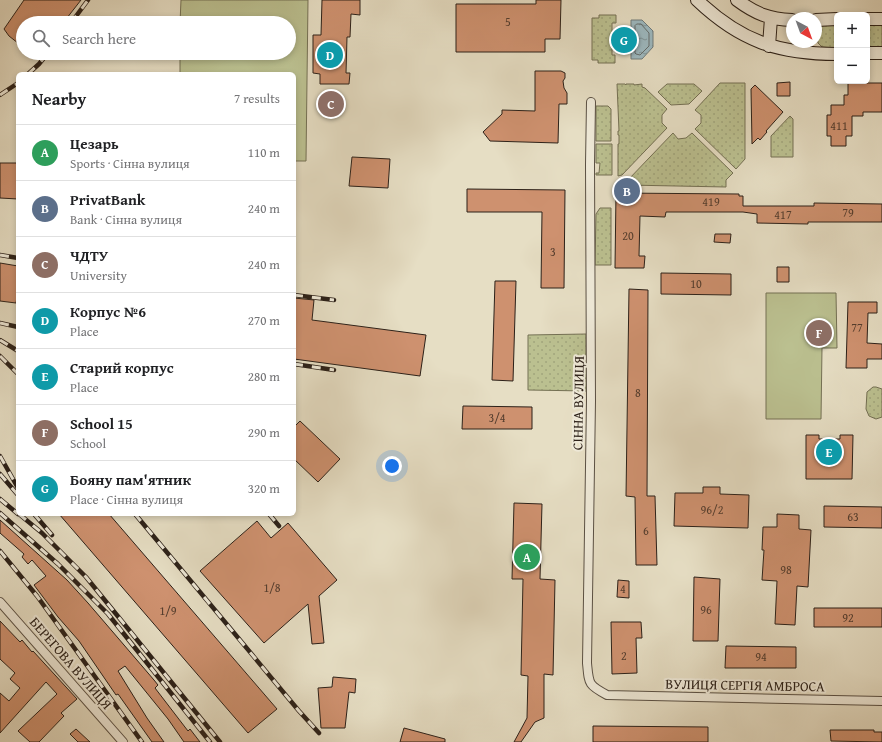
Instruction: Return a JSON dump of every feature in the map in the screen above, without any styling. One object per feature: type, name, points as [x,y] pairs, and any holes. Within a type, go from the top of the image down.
[{"type":"main road","points":[[697,0],[733,29],[745,36],[769,46],[802,52],[834,54]]},
{"type":"main road","points":[[737,0],[755,12],[771,18],[786,19]]},
{"type":"main road","points":[[769,46],[771,18]]},
{"type":"main road","points":[[822,20],[834,19]]},
{"type":"main road","points":[[870,19],[882,19]]},
{"type":"main road","points":[[870,53],[882,53]]},
{"type":"street","name":"СІННА ВУЛИЦЯ","points":[[591,102],[590,164],[592,401],[587,663],[591,684],[593,687],[607,695]]},
{"type":"street","name":"БЕРЕГОВА ВУЛИЦЯ","points":[[0,602],[123,742]]},
{"type":"street","name":"ВУЛИЦЯ СЕРГІЯ АМБРОСА","points":[[607,695],[882,701]]},
{"type":"green space","points":[[181,0],[308,0],[306,161],[296,161],[296,72],[180,72],[180,60],[296,60],[296,16],[180,16]]},
{"type":"green space","points":[[599,15],[616,15],[616,23],[612,23],[612,55],[615,55],[615,63],[598,63],[598,60],[592,60],[592,18],[599,18]]},
{"type":"green space","points":[[870,24],[882,24],[882,47],[870,47]]},
{"type":"green space","points":[[834,25],[834,48],[822,47],[822,26]]},
{"type":"green space","points":[[720,83],[745,83],[745,159],[736,169],[695,129],[701,123],[701,115],[695,110]]},
{"type":"green space","points":[[617,84],[642,84],[642,87],[645,88],[667,109],[662,115],[662,123],[667,128],[622,175],[618,176],[619,131]]},
{"type":"green space","points":[[667,84],[694,84],[702,91],[689,104],[671,105],[658,92]]},
{"type":"green space","points":[[596,106],[608,106],[611,109],[611,141],[596,141]]},
{"type":"green space","points":[[790,116],[793,119],[793,157],[771,157],[771,136]]},
{"type":"green space","points":[[673,133],[678,139],[686,138],[692,133],[733,173],[726,180],[726,187],[627,185],[627,181]]},
{"type":"green space","points":[[596,144],[612,144],[612,175],[596,175],[596,173],[599,173],[600,163],[596,163]]},
{"type":"green space","points":[[600,208],[611,208],[611,265],[595,265],[596,214]]},
{"type":"green space","points":[[766,293],[836,293],[837,348],[822,348],[821,419],[766,419]]},
{"type":"green space","points":[[586,334],[586,391],[528,390],[528,335]]},
{"type":"green space","points":[[873,387],[882,389],[882,417],[876,419],[869,416],[866,409],[867,392]]},
{"type":"water","points":[[631,20],[642,20],[653,31],[653,47],[642,59],[631,59]]},
{"type":"building","points":[[24,0],[81,0],[68,16],[16,16],[16,42],[9,36],[4,29]]},
{"type":"building","points":[[322,0],[360,0],[360,15],[351,14],[350,37],[347,37],[346,73],[350,73],[349,84],[320,84],[320,74],[313,73],[313,35],[321,35]]},
{"type":"building","points":[[536,0],[561,0],[560,39],[545,39],[545,52],[456,52],[456,4],[536,4]]},
{"type":"building","points":[[535,71],[561,71],[565,73],[565,78],[563,81],[564,88],[567,93],[567,104],[559,104],[558,143],[490,141],[483,132],[502,114],[502,110],[535,111]]},
{"type":"building","points":[[790,82],[790,96],[777,96],[777,83]]},
{"type":"building","points":[[882,83],[882,112],[863,112],[863,116],[852,116],[852,136],[846,136],[846,146],[831,146],[831,136],[827,136],[827,115],[831,115],[831,105],[844,105],[844,95],[848,95],[848,84]]},
{"type":"building","points":[[755,85],[783,112],[760,140],[758,138],[752,144],[751,89]]},
{"type":"building","points":[[352,157],[390,159],[388,188],[349,186]]},
{"type":"building","points":[[0,163],[16,163],[16,199],[0,198]]},
{"type":"building","points":[[467,189],[565,190],[564,288],[541,288],[542,212],[467,212]]},
{"type":"building","points":[[616,193],[739,194],[739,196],[743,196],[743,206],[814,206],[814,203],[882,204],[882,222],[808,222],[808,224],[757,223],[757,214],[743,212],[666,212],[665,217],[640,216],[639,256],[645,256],[644,268],[615,268]]},
{"type":"building","points":[[715,234],[731,234],[730,243],[714,242]]},
{"type":"building","points":[[0,263],[16,266],[16,303],[0,301]]},
{"type":"building","points":[[777,267],[789,267],[789,282],[777,282]]},
{"type":"building","points":[[661,273],[731,274],[731,295],[661,294]]},
{"type":"building","points":[[495,281],[516,281],[513,381],[492,380]]},
{"type":"building","points":[[629,289],[648,290],[647,496],[655,496],[657,565],[636,565],[635,497],[626,496]]},
{"type":"building","points":[[296,298],[314,300],[312,320],[426,335],[420,376],[296,359]]},
{"type":"building","points":[[848,302],[877,302],[877,313],[868,313],[867,343],[882,344],[882,359],[867,359],[867,368],[846,368]]},
{"type":"building","points":[[463,406],[532,407],[532,429],[462,429]]},
{"type":"building","points":[[300,421],[340,459],[318,482],[296,461],[296,425]]},
{"type":"building","points":[[806,435],[819,435],[819,439],[840,439],[840,435],[853,435],[852,479],[806,479]]},
{"type":"building","points":[[703,487],[720,487],[720,494],[749,495],[748,528],[674,526],[675,493],[703,493]]},
{"type":"building","points":[[514,503],[542,504],[540,579],[555,580],[553,675],[544,674],[544,718],[535,722],[521,742],[514,742],[527,718],[528,676],[521,675],[523,579],[512,579]]},
{"type":"building","points":[[824,506],[882,507],[882,528],[824,527]]},
{"type":"building","points":[[777,514],[799,515],[799,529],[811,530],[808,587],[797,586],[795,625],[775,624],[777,581],[762,580],[764,550],[762,550],[763,527],[777,527]]},
{"type":"building","points":[[61,516],[111,516],[277,709],[248,733]]},
{"type":"building","points":[[0,520],[67,580],[88,603],[154,680],[158,685],[155,688],[188,731],[190,729],[200,742],[184,742],[168,719],[125,666],[118,671],[147,718],[164,742],[152,742],[118,694],[116,695],[79,641],[58,617],[34,585],[46,576],[32,560],[28,564],[22,557],[24,554],[0,533]]},
{"type":"building","points":[[257,521],[271,538],[288,523],[337,580],[319,596],[324,643],[312,644],[308,604],[264,643],[200,571]]},
{"type":"building","points":[[694,577],[720,579],[718,641],[693,641]]},
{"type":"building","points":[[618,580],[629,581],[629,598],[617,597]]},
{"type":"building","points":[[814,608],[882,608],[882,627],[814,627]]},
{"type":"building","points":[[0,621],[20,642],[22,640],[32,652],[33,651],[77,699],[61,713],[64,716],[39,742],[30,742],[18,731],[57,694],[46,682],[0,733],[0,693],[9,701],[20,688],[10,679],[15,673],[0,659]]},
{"type":"building","points":[[611,622],[641,622],[642,638],[636,638],[637,673],[612,674]]},
{"type":"building","points":[[726,646],[796,647],[796,668],[725,668]]},
{"type":"building","points":[[333,677],[356,679],[355,693],[349,692],[345,728],[321,728],[318,688],[332,687]]},
{"type":"building","points":[[593,726],[708,727],[708,742],[593,742]]},
{"type":"building","points":[[404,728],[445,739],[445,742],[400,742]]},
{"type":"building","points":[[76,729],[90,742],[78,742],[70,734]]},
{"type":"building","points":[[830,730],[874,730],[874,732],[882,732],[882,742],[831,741]]},
{"type":"railway","points":[[76,16],[88,0]]},
{"type":"railway","points":[[30,72],[42,60]]},
{"type":"railway","points":[[0,95],[16,84]]},
{"type":"railway","points":[[0,255],[16,258]]},
{"type":"railway","points":[[296,295],[334,300]]},
{"type":"railway","points":[[0,323],[16,327]]},
{"type":"railway","points":[[0,340],[16,350]]},
{"type":"railway","points":[[0,356],[16,372]]},
{"type":"railway","points":[[296,364],[334,370]]},
{"type":"railway","points":[[0,456],[16,484]]},
{"type":"railway","points":[[0,474],[16,493]]},
{"type":"railway","points":[[0,499],[16,512]]},
{"type":"railway","points":[[0,513],[58,564],[108,614],[210,742]]},
{"type":"railway","points":[[21,516],[42,533],[86,577],[220,742]]},
{"type":"railway","points":[[36,516],[52,535]]},
{"type":"railway","points":[[137,516],[319,733]]},
{"type":"railway","points":[[271,516],[279,526]]},
{"type":"railway","points":[[0,551],[37,596],[142,742]]},
{"type":"place","name":"Бояну пам'ятник","points":[[624,40]]},
{"type":"place","name":"Корпус №6","points":[[330,55]]},
{"type":"place","name":"ЧДТУ","points":[[331,104]]},
{"type":"place","name":"PrivatBank","points":[[627,191]]},
{"type":"place","name":"School 15","points":[[819,333]]},
{"type":"place","name":"Старий корпус","points":[[829,452]]},
{"type":"place","name":"Цезарь","points":[[527,557]]}]
